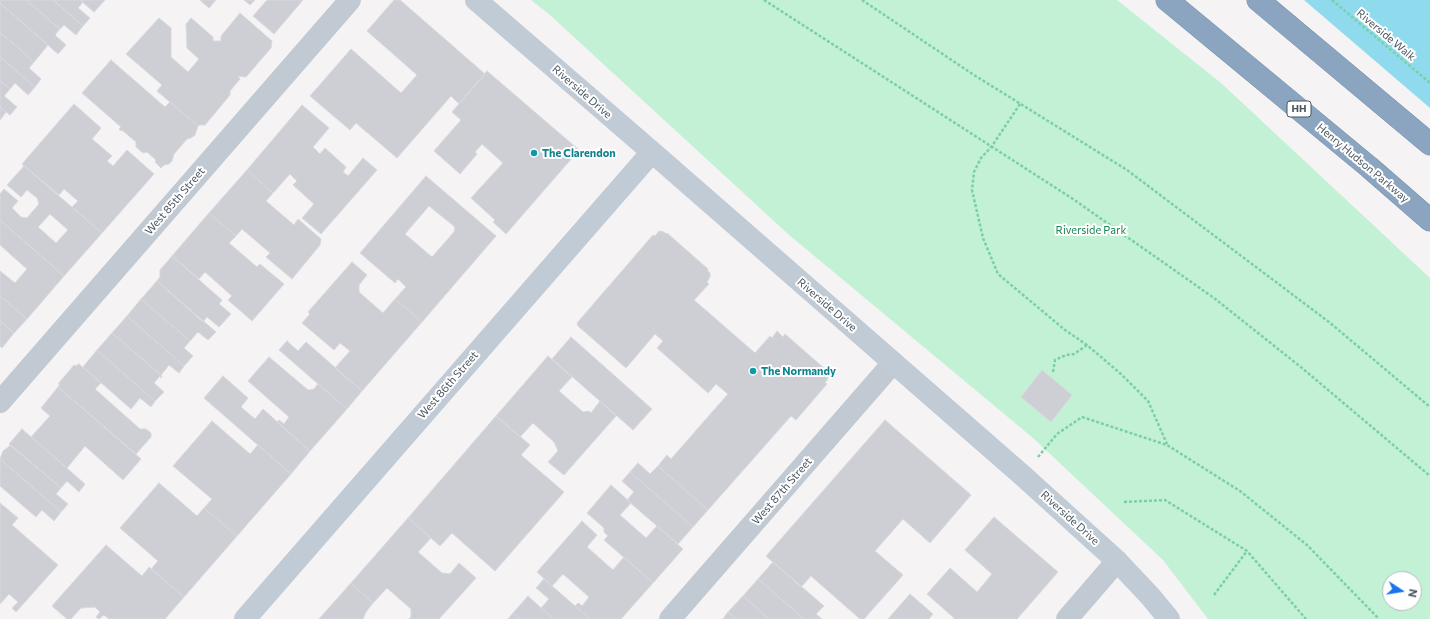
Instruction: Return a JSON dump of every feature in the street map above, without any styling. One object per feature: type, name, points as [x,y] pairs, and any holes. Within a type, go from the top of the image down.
[{"type":"highway","name":"Henry Hudson Parkway","points":[[1167,0],[1363,162],[1430,220]]},
{"type":"highway","points":[[1258,0],[1430,144]]},
{"type":"main road","name":"Riverside Drive","points":[[476,0],[1022,475],[1117,561],[1150,596],[1169,619]]},
{"type":"main road","name":"West 86th Street","points":[[245,619],[652,152]]},
{"type":"street","name":"West 85th Street","points":[[0,402],[350,0]]},
{"type":"street","name":"West 87th Street","points":[[670,619],[893,363]]},
{"type":"street","points":[[1067,619],[1117,561]]},
{"type":"path","points":[[764,0],[1073,199],[1214,298],[1302,368],[1430,476]]},
{"type":"path","points":[[862,0],[974,75],[1128,170],[1329,322],[1430,407]]},
{"type":"path","name":"Riverside Walk","points":[[1332,0],[1430,83]]},
{"type":"path","points":[[1020,104],[992,146],[981,158],[974,172],[972,190],[983,238],[998,274],[1065,330],[1087,345],[1121,374],[1148,401],[1167,445]]},
{"type":"path","points":[[1053,372],[1055,360],[1066,355],[1074,354],[1087,345]]},
{"type":"path","points":[[1022,475],[1057,434],[1082,418],[1167,445],[1240,491],[1307,545],[1379,619]]},
{"type":"path","points":[[1124,502],[1165,500],[1247,550],[1306,619]]},
{"type":"path","points":[[1214,595],[1247,550]]},
{"type":"green space","name":"Riverside Park","points":[[531,0],[1117,0],[1221,83],[1430,278],[1430,619],[1208,619],[1163,560],[1033,438],[788,234],[550,15]]},
{"type":"water","points":[[1304,0],[1430,0],[1430,108]]},
{"type":"building","points":[[0,0],[26,0],[60,29],[55,35],[66,45],[58,54],[0,3]]},
{"type":"building","points":[[26,0],[53,0],[83,26],[76,35],[64,25],[60,29]]},
{"type":"building","points":[[53,0],[80,0],[83,2],[78,8],[90,18],[83,26]]},
{"type":"building","points":[[80,0],[105,0],[94,12]]},
{"type":"building","points":[[200,0],[216,0],[209,8]]},
{"type":"building","points":[[244,0],[255,0],[250,5]]},
{"type":"building","points":[[267,0],[303,0],[274,34],[253,16]]},
{"type":"building","points":[[394,0],[400,0],[485,74],[459,104],[451,96],[397,158],[356,123],[350,130],[310,96],[351,49],[401,93],[417,75],[367,31]]},
{"type":"building","points":[[0,3],[48,45],[34,62],[0,32]]},
{"type":"building","points":[[240,13],[272,41],[271,48],[246,77],[238,76],[240,79],[230,91],[230,95],[205,125],[198,126],[157,91],[162,85],[126,54],[159,18],[171,28],[171,57],[188,72],[199,59],[187,48],[186,24],[191,18],[213,37],[213,41],[221,41],[221,36]]},
{"type":"building","points":[[0,32],[34,62],[29,68],[41,79],[35,87],[0,57]]},
{"type":"building","points":[[0,57],[35,87],[28,95],[15,83],[10,89],[0,81]]},
{"type":"building","points":[[111,60],[165,107],[170,102],[198,126],[195,135],[187,139],[174,154],[172,161],[169,164],[164,165],[161,168],[155,162],[156,160],[147,152],[143,153],[136,147],[136,142],[119,129],[121,127],[82,93]]},
{"type":"building","name":"The Clarendon","points":[[487,71],[579,150],[506,234],[493,222],[495,220],[471,198],[503,163],[482,144],[475,152],[477,154],[460,174],[434,151],[461,120],[452,112]]},
{"type":"building","points":[[0,81],[10,89],[4,96],[17,107],[10,115],[0,107]]},
{"type":"building","points":[[74,104],[101,128],[92,139],[112,156],[107,161],[113,166],[127,150],[154,174],[102,233],[72,207],[78,201],[64,189],[59,195],[22,164]]},
{"type":"building","points":[[302,105],[329,128],[313,147],[320,154],[325,148],[346,167],[343,172],[348,176],[363,158],[377,170],[321,234],[302,218],[314,204],[293,185],[297,181],[290,174],[273,193],[247,170]]},
{"type":"building","points":[[0,107],[6,112],[0,120]]},
{"type":"building","points":[[24,166],[102,233],[64,276],[0,220],[0,194],[4,189],[18,201],[12,208],[21,217],[27,218],[39,204],[37,198],[27,190],[21,197],[7,185]],"holes":[[[50,214],[68,230],[56,243],[38,227]]]},
{"type":"building","points":[[247,170],[273,193],[266,201],[294,225],[298,219],[321,239],[320,245],[292,279],[266,257],[270,253],[242,229],[236,236],[209,213]]},
{"type":"building","points":[[426,176],[496,236],[422,322],[395,299],[406,287],[398,279],[395,283],[360,253]],"holes":[[[429,206],[455,227],[454,232],[432,257],[405,234]]]},
{"type":"building","points":[[209,213],[236,236],[229,243],[257,267],[260,264],[284,284],[252,321],[228,300],[232,296],[205,272],[199,279],[172,256]]},
{"type":"building","points":[[0,220],[64,276],[27,319],[0,296],[0,271],[15,283],[27,269],[0,245]]},
{"type":"building","name":"The Normandy","points":[[659,231],[666,234],[667,233],[708,269],[707,270],[710,273],[710,277],[707,282],[709,284],[694,300],[755,353],[770,336],[772,338],[777,331],[783,337],[785,334],[825,369],[823,372],[826,373],[828,377],[825,383],[827,384],[796,420],[791,416],[708,510],[658,466],[667,455],[671,459],[728,394],[716,384],[708,393],[657,348],[663,341],[655,334],[626,368],[578,326],[577,323],[653,235],[655,236]]},
{"type":"building","points":[[172,256],[222,300],[219,304],[231,314],[219,327],[207,317],[203,322],[157,281],[160,277],[160,270]]},
{"type":"building","points":[[352,262],[367,275],[359,285],[359,292],[383,313],[395,299],[422,322],[362,391],[335,368],[350,351],[340,343],[334,350],[302,323],[310,314],[308,312]]},
{"type":"building","points":[[157,281],[216,332],[208,340],[198,332],[190,341],[141,299]]},
{"type":"building","points":[[0,296],[27,319],[14,333],[0,321]]},
{"type":"building","points":[[141,299],[190,341],[184,348],[193,356],[184,366],[127,316]]},
{"type":"building","points":[[127,316],[184,366],[179,373],[169,365],[161,375],[112,333]]},
{"type":"building","points":[[0,321],[14,333],[2,348],[0,346]]},
{"type":"building","points":[[112,333],[162,376],[161,378],[160,376],[154,383],[164,392],[155,401],[97,350]]},
{"type":"building","points":[[571,337],[652,409],[633,430],[552,359]]},
{"type":"building","points":[[287,341],[298,351],[306,342],[362,391],[347,409],[279,350]]},
{"type":"building","points":[[97,350],[155,401],[151,407],[140,398],[131,409],[83,367]]},
{"type":"building","points":[[548,356],[572,377],[559,391],[583,412],[589,411],[591,413],[600,401],[616,416],[564,475],[548,462],[558,451],[554,442],[533,423],[520,437],[496,416]]},
{"type":"building","points":[[269,357],[308,390],[314,389],[318,384],[347,409],[310,451],[277,422],[279,420],[284,424],[289,417],[248,381]]},
{"type":"building","points":[[79,364],[101,383],[95,389],[140,429],[146,429],[151,433],[151,437],[136,454],[58,387],[60,385],[58,384],[74,365],[76,366]]},
{"type":"building","points":[[1042,370],[1072,395],[1051,422],[1021,397]]},
{"type":"building","points":[[223,376],[248,398],[241,407],[255,419],[263,409],[310,451],[291,474],[204,398]]},
{"type":"building","points":[[58,387],[141,459],[123,480],[85,446],[67,468],[31,437],[50,416],[41,408]]},
{"type":"building","points":[[496,416],[530,445],[521,455],[564,492],[495,571],[452,533],[440,546],[408,518]]},
{"type":"building","points":[[885,420],[971,495],[930,543],[903,519],[875,551],[903,575],[864,619],[860,619],[811,576],[801,587],[766,556]]},
{"type":"building","points":[[212,421],[250,454],[258,445],[291,474],[237,536],[204,508],[212,499],[173,466]]},
{"type":"building","points":[[22,429],[85,484],[79,492],[67,481],[61,488],[9,444]]},
{"type":"building","points":[[11,445],[61,488],[56,494],[68,504],[61,512],[0,459],[3,451]]},
{"type":"building","points":[[0,459],[61,512],[54,521],[42,510],[36,517],[0,486]]},
{"type":"building","points":[[638,463],[650,474],[658,466],[708,510],[693,527],[630,472]]},
{"type":"building","points":[[630,472],[693,527],[678,544],[627,500],[634,492],[622,481]]},
{"type":"building","points":[[159,483],[197,516],[204,508],[237,536],[184,597],[151,569],[158,561],[120,528]]},
{"type":"building","points":[[611,485],[631,503],[620,515],[646,538],[657,526],[683,549],[653,583],[604,540],[608,536],[604,532],[604,528],[587,513]]},
{"type":"building","points":[[0,503],[18,518],[12,525],[58,565],[16,612],[12,608],[18,602],[9,594],[0,604]]},
{"type":"building","points":[[994,517],[1058,572],[1017,619],[955,619],[927,594],[950,568],[977,592],[992,574],[965,550]]},
{"type":"building","points":[[408,518],[431,538],[418,552],[442,573],[450,574],[459,563],[476,578],[439,619],[409,619],[411,617],[411,609],[387,588],[373,603],[351,583]]},
{"type":"building","points":[[582,521],[597,535],[587,547],[613,570],[624,557],[653,583],[621,619],[590,619],[575,606],[579,603],[582,606],[589,597],[563,574],[552,586],[537,572]]},
{"type":"building","points":[[106,545],[142,576],[149,567],[184,597],[165,619],[109,619],[104,615],[99,619],[96,617],[100,612],[95,607],[81,608],[71,619],[67,619],[52,606]]},
{"type":"building","points":[[773,562],[824,606],[816,614],[822,619],[804,619],[758,579]]},
{"type":"building","points":[[544,579],[590,619],[554,619],[541,608],[549,599],[536,588]]},
{"type":"building","points":[[758,579],[804,619],[769,619],[743,596]]},
{"type":"building","points":[[351,583],[373,603],[363,619],[319,619]]},
{"type":"building","points":[[910,594],[933,614],[929,619],[888,619]]},
{"type":"building","points":[[528,596],[554,619],[520,619],[513,613]]},
{"type":"building","points":[[743,596],[769,619],[736,619],[728,612]]},
{"type":"building","points":[[728,612],[736,619],[723,619]]},
{"type":"building","points":[[513,613],[520,619],[508,619]]},
{"type":"place","name":"The Clarendon","points":[[534,153]]},
{"type":"place","name":"The Normandy","points":[[753,371]]}]
